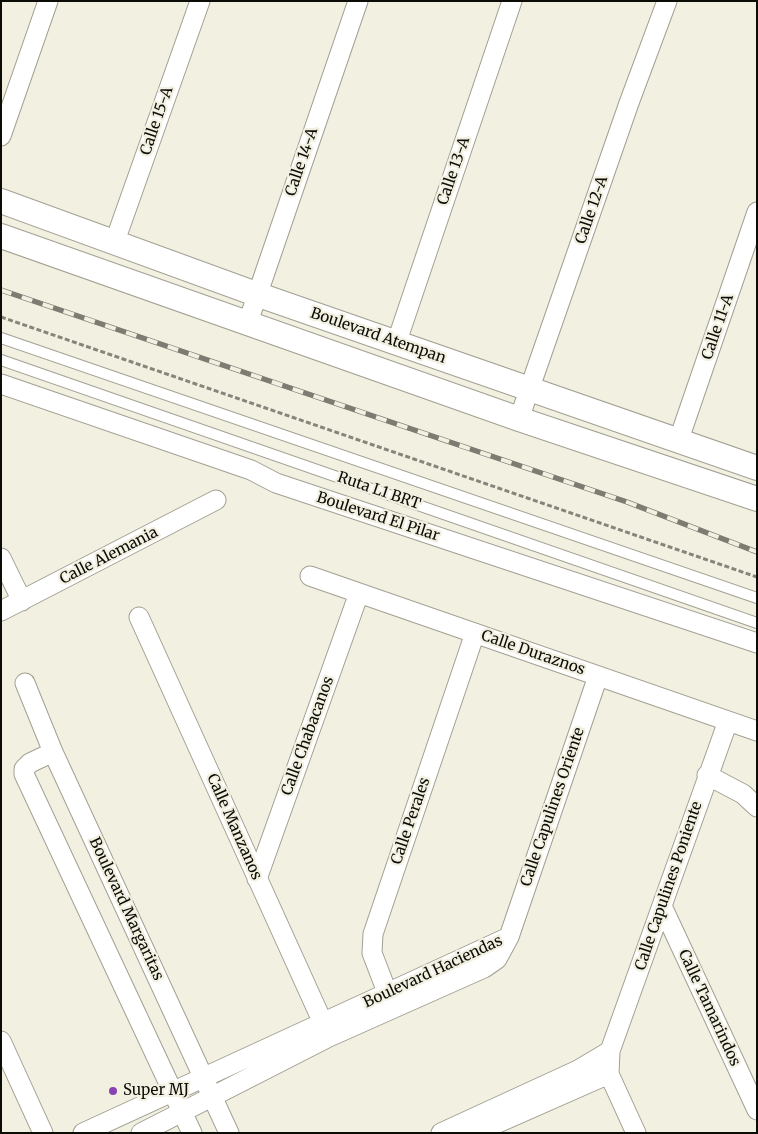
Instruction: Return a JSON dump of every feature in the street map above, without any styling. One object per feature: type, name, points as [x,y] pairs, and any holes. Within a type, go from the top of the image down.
[{"type":"street","points":[[1,136],[48,1]]},
{"type":"street","name":"Calle 15-A","points":[[115,241],[200,1]]},
{"type":"street","name":"Calle 14-A","points":[[248,322],[256,294],[358,1]]},
{"type":"street","name":"Calle 13-A","points":[[396,341],[512,1]]},
{"type":"street","name":"Calle 12-A","points":[[519,419],[629,103],[667,1]]},
{"type":"street","name":"Boulevard Atempan","points":[[1,201],[256,294],[396,341],[678,442],[757,468]]},
{"type":"street","name":"Calle 11-A","points":[[678,442],[757,212]]},
{"type":"street","name":"Boulevard Atempan","points":[[1,236],[519,419],[757,498]]},
{"type":"street","name":"Boulevard El Pilar","points":[[1,384],[252,470],[276,483],[757,643]]},
{"type":"street","name":"Calle Alemania","points":[[1,611],[216,500]]},
{"type":"street","points":[[1,558],[22,600]]},
{"type":"street","name":"Calle Duraznos","points":[[310,576],[757,731]]},
{"type":"street","name":"Calle Chabacanos","points":[[257,879],[360,593]]},
{"type":"street","name":"Calle Manzanos","points":[[139,617],[326,1030]]},
{"type":"street","name":"Calle Perales","points":[[390,1001],[372,953],[373,934],[475,633]]},
{"type":"street","name":"Calle Capulines Oriente","points":[[508,937],[598,676]]},
{"type":"street","name":"Boulevard Margaritas","points":[[25,683],[53,752],[230,1133]]},
{"type":"street","name":"Calle Capulines Poniente","points":[[609,1074],[610,1051],[707,775],[728,721]]},
{"type":"street","points":[[53,752],[27,765],[24,769],[26,780],[192,1133]]},
{"type":"street","points":[[707,775],[743,794],[757,807]]},
{"type":"street","name":"Calle Tamarindos","points":[[662,906],[757,1110]]},
{"type":"street","name":"Boulevard Haciendas","points":[[93,1131],[204,1078],[326,1030],[390,1001],[508,937]]},
{"type":"street","name":"Boulevard Haciendas","points":[[141,1133],[213,1097],[326,1030]]},
{"type":"street","points":[[1,1040],[43,1133]]},
{"type":"street","points":[[441,1133],[578,1070],[610,1051]]},
{"type":"street","points":[[474,1133],[609,1074],[636,1133]]},
{"type":"lane","name":"Ruta L1 BRT","points":[[1,338],[757,598]]},
{"type":"lane","name":"Ruta L1 BRT","points":[[1,360],[757,622]]},
{"type":"path","points":[[1,316],[757,577]]},
{"type":"railway","points":[[1,290],[627,502],[757,552]]},
{"type":"place","name":"Super MJ","points":[[113,1091]]}]
